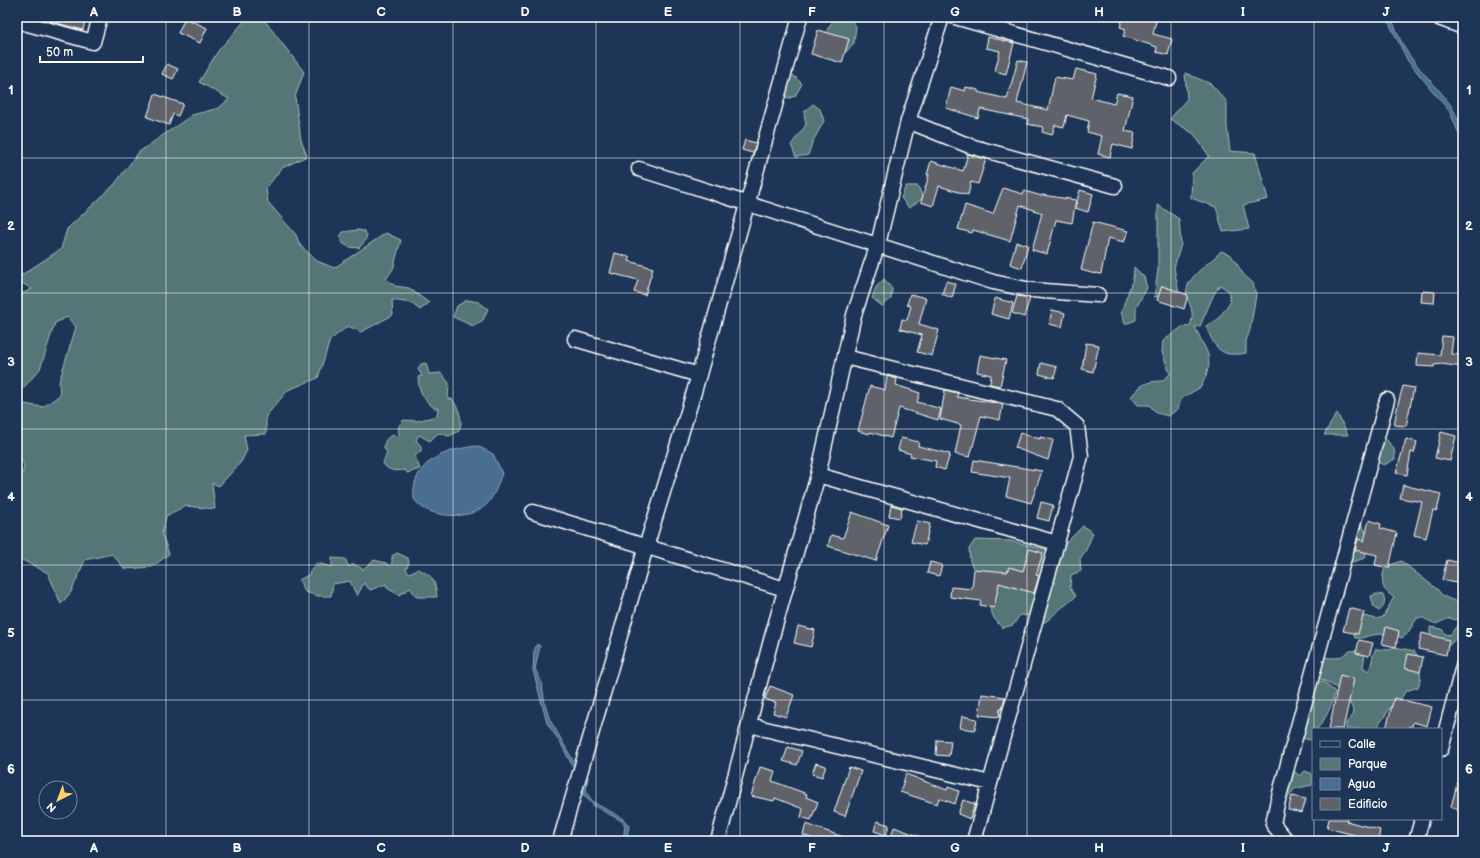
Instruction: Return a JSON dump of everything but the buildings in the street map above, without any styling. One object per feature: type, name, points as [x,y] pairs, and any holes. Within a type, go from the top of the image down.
[{"type":"street","points":[[17,21],[92,42],[100,17]]},
{"type":"street","points":[[560,841],[698,375],[800,17]]},
{"type":"street","points":[[718,841],[785,589],[818,475],[854,315],[878,244],[908,120],[942,17]]},
{"type":"street","points":[[955,17],[1169,78]]},
{"type":"street","points":[[1436,17],[1463,27]]},
{"type":"street","points":[[908,120],[970,146],[1115,186]]},
{"type":"street","points":[[638,169],[878,244],[993,282],[1031,290],[1098,295]]},
{"type":"street","points":[[575,339],[698,375]]},
{"type":"street","points":[[845,357],[1057,409],[1077,426],[1080,456],[974,841]]},
{"type":"street","points":[[1287,841],[1273,824],[1276,804],[1387,400]]},
{"type":"street","points":[[818,475],[1056,543]]},
{"type":"street","points":[[533,512],[785,589]]},
{"type":"street","points":[[1442,745],[1463,666]]},
{"type":"street","points":[[749,725],[990,783]]},
{"type":"street","points":[[1416,841],[1422,820]]},
{"type":"green space","points":[[248,17],[262,17],[304,72],[295,97],[301,140],[307,156],[282,168],[266,188],[268,202],[296,235],[300,245],[317,261],[334,268],[386,233],[401,240],[393,269],[386,279],[395,286],[409,288],[429,303],[420,310],[411,303],[392,300],[393,315],[361,332],[348,326],[330,340],[318,378],[288,390],[266,416],[266,434],[244,435],[247,450],[241,462],[219,486],[212,483],[215,509],[185,506],[166,516],[162,534],[169,554],[152,567],[125,569],[112,554],[85,560],[71,592],[61,604],[48,573],[18,558],[17,498],[24,466],[17,449],[17,414],[24,404],[43,407],[60,395],[59,382],[76,327],[67,317],[55,323],[40,369],[17,395],[17,296],[32,289],[17,280],[17,278],[61,249],[67,229],[114,185],[139,152],[192,115],[219,108],[229,99],[199,82],[218,51]]},
{"type":"green space","points":[[848,17],[856,26],[854,43],[846,52],[833,51],[825,40],[828,28],[835,18]]},
{"type":"green space","points":[[790,72],[802,84],[795,96],[789,98],[784,96]]},
{"type":"green space","points":[[1185,73],[1211,84],[1227,102],[1227,127],[1230,151],[1255,153],[1268,199],[1243,205],[1249,229],[1223,232],[1216,207],[1191,198],[1192,173],[1209,156],[1194,134],[1170,119],[1187,99]]},
{"type":"green space","points":[[813,104],[820,109],[824,121],[812,143],[808,155],[796,157],[791,145],[806,125],[804,112]]},
{"type":"green space","points":[[906,186],[918,186],[923,198],[909,208],[901,198]]},
{"type":"green space","points":[[1158,205],[1179,219],[1181,244],[1174,268],[1179,293],[1154,297],[1158,270]]},
{"type":"green space","points":[[358,230],[364,231],[367,235],[365,241],[359,248],[349,247],[341,242],[340,237],[343,232]]},
{"type":"green space","points":[[1221,251],[1231,255],[1244,275],[1253,283],[1256,295],[1250,330],[1246,341],[1246,353],[1230,354],[1220,350],[1213,341],[1206,326],[1217,320],[1230,303],[1229,291],[1220,285],[1214,294],[1200,326],[1195,327],[1208,354],[1209,365],[1201,387],[1182,398],[1178,409],[1168,416],[1157,413],[1149,405],[1138,405],[1131,397],[1137,389],[1144,384],[1162,381],[1170,374],[1162,352],[1163,341],[1182,327],[1190,326],[1192,311],[1186,295],[1187,287],[1195,275]]},
{"type":"green space","points":[[1134,267],[1144,277],[1147,288],[1136,308],[1136,320],[1125,324],[1121,312],[1133,279]]},
{"type":"green space","points":[[884,279],[892,289],[891,299],[882,306],[872,298],[876,287]]},
{"type":"green space","points":[[467,300],[479,302],[488,309],[483,320],[473,326],[453,317],[457,306]]},
{"type":"green space","points":[[426,363],[429,374],[441,373],[449,383],[448,399],[452,399],[459,411],[461,419],[459,431],[449,436],[438,433],[430,441],[419,435],[416,440],[421,446],[421,451],[415,456],[420,469],[407,473],[405,470],[395,471],[387,468],[383,463],[387,452],[384,449],[386,440],[393,435],[400,436],[399,427],[404,420],[417,421],[437,416],[438,408],[434,408],[427,401],[422,395],[419,387],[418,377],[422,376],[418,369],[421,364]]},
{"type":"green space","points":[[1337,413],[1348,435],[1324,435]]},
{"type":"green space","points":[[1374,437],[1386,439],[1394,449],[1395,459],[1384,465],[1372,460]]},
{"type":"green space","points":[[1361,524],[1368,540],[1365,558],[1353,562],[1345,552],[1341,539],[1350,530]]},
{"type":"green space","points":[[1083,526],[1093,533],[1086,550],[1080,559],[1081,571],[1071,575],[1070,587],[1076,596],[1044,623],[1040,624],[1031,616],[1020,615],[1013,625],[1002,628],[994,618],[970,561],[969,549],[975,540],[1011,541],[1044,549],[1055,548],[1066,543]]},
{"type":"green space","points":[[397,553],[408,558],[409,563],[406,569],[409,573],[418,569],[431,577],[437,597],[417,597],[410,588],[399,595],[387,588],[386,584],[370,590],[364,583],[357,596],[350,581],[333,584],[331,596],[318,596],[305,592],[299,580],[310,574],[309,573],[317,563],[332,567],[332,558],[345,559],[349,567],[353,564],[363,569],[374,560],[386,563],[390,566],[392,563],[392,556]]},
{"type":"green space","points":[[1401,561],[1438,590],[1443,596],[1463,605],[1463,615],[1456,620],[1450,618],[1436,624],[1423,618],[1417,618],[1407,634],[1402,638],[1384,634],[1355,638],[1354,632],[1364,616],[1377,619],[1383,617],[1394,597],[1384,588],[1382,580],[1385,567]]},
{"type":"green space","points":[[1377,594],[1383,595],[1384,600],[1384,606],[1379,611],[1374,608],[1371,596]]},
{"type":"green space","points":[[1461,620],[1463,620],[1463,632],[1443,651],[1430,633],[1430,627],[1442,629],[1445,634],[1450,635]]},
{"type":"green space","points":[[1395,647],[1414,651],[1418,656],[1420,682],[1418,687],[1406,691],[1399,701],[1393,704],[1377,728],[1346,728],[1346,723],[1354,714],[1352,708],[1346,697],[1341,692],[1318,678],[1322,658],[1339,657],[1350,651],[1359,652],[1365,654],[1363,667],[1368,671],[1376,649],[1389,650]]},
{"type":"green space","points":[[1311,680],[1324,682],[1335,692],[1326,716],[1318,728],[1312,728],[1312,738],[1309,740],[1303,738],[1300,732],[1302,721],[1308,722],[1305,707]]},
{"type":"green space","points":[[1305,771],[1311,773],[1312,785],[1294,789],[1287,800],[1281,798],[1289,772],[1295,772],[1300,776]]},
{"type":"water","points":[[1386,17],[1391,17],[1400,39],[1409,55],[1452,108],[1462,131],[1463,144],[1450,112],[1408,61]]},
{"type":"water","points":[[477,446],[493,454],[502,473],[498,485],[487,504],[474,512],[457,516],[432,512],[424,508],[414,499],[414,486],[418,476],[424,467],[432,460],[442,454],[454,450]]},
{"type":"water","points":[[537,644],[540,646],[535,669],[542,683],[549,718],[574,762],[579,765],[577,769],[572,765],[560,742],[547,723],[533,670],[534,651]]},
{"type":"water","points":[[584,771],[588,777],[586,791],[590,799],[601,807],[620,816],[629,826],[626,841],[623,841],[625,825],[622,821],[594,806],[583,794]]}]
